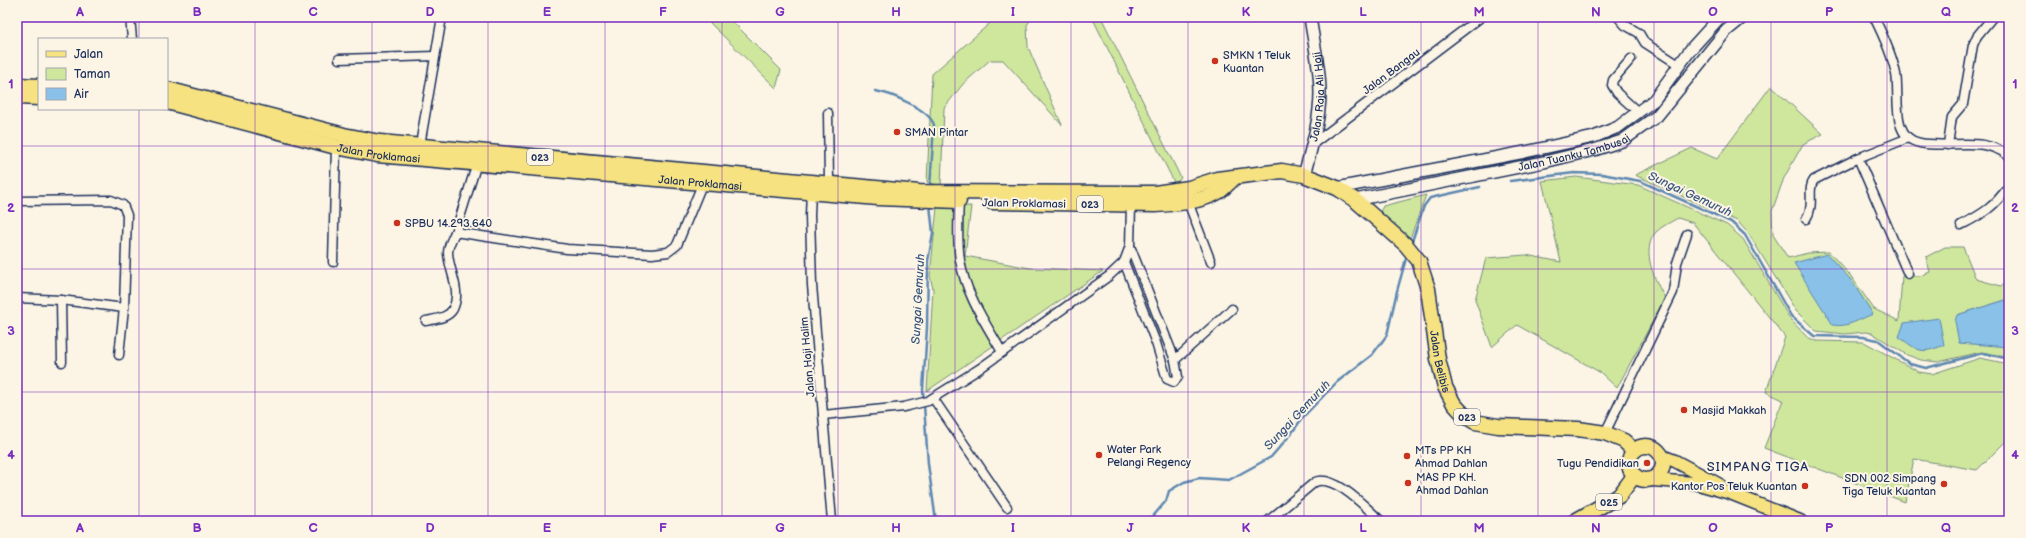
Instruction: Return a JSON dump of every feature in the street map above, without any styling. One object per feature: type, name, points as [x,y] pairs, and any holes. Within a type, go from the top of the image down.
[{"type":"highway","points":[[17,85],[38,86]]},
{"type":"highway","name":"Jalan Proklamasi","points":[[168,89],[202,104],[336,147],[377,155],[477,163],[517,161],[829,182],[878,193]]},
{"type":"highway","points":[[17,97],[38,98]]},
{"type":"highway","name":"Jalan Proklamasi","points":[[168,102],[202,104],[380,142],[420,145],[517,161],[703,182],[811,192],[878,193],[939,197],[1155,199],[1188,202],[1219,191],[1234,178]]},
{"type":"highway","name":"Jalan Proklamasi","points":[[959,197],[1131,205],[1155,199],[1217,179],[1275,172],[1304,175],[1337,188],[1355,200]]},
{"type":"highway","name":"Jalan Belibis","points":[[1355,200],[1410,250],[1423,272],[1428,288],[1438,359],[1445,387],[1454,404],[1465,416],[1475,422],[1498,426],[1578,429],[1605,433],[1624,441],[1634,451]]},
{"type":"highway","points":[[1639,448],[1655,448],[1662,456],[1664,462],[1661,473],[1652,480],[1643,480],[1634,476],[1629,466],[1631,456],[1634,451],[1639,448]]},
{"type":"highway","name":"025","points":[[1576,521],[1619,496],[1634,476]]},
{"type":"main road","name":"Jalan Raja Ali Haji","points":[[1304,175],[1314,143],[1320,108],[1310,17]]},
{"type":"main road","name":"Jalan Tuanku Tambusai","points":[[1337,188],[1594,137],[1618,127],[1639,113],[1654,100],[1679,65],[1709,28],[1720,17]]},
{"type":"main road","name":"Jalan Tuanku Tambusai","points":[[1355,200],[1551,160],[1594,150],[1622,141],[1657,116],[1726,31],[1743,17]]},
{"type":"main road","points":[[1662,456],[1675,461],[1718,484],[1730,493]]},
{"type":"main road","points":[[1652,480],[1695,483],[1730,493],[1785,518],[1800,521]]},
{"type":"street","points":[[130,17],[132,38]]},
{"type":"street","points":[[420,145],[442,17]]},
{"type":"street","name":"Jalan Bangau","points":[[1314,143],[1481,17]]},
{"type":"street","points":[[1618,17],[1639,34],[1645,43],[1679,65]]},
{"type":"street","points":[[1874,17],[1892,57],[1896,75],[1899,121],[1903,132],[1908,138],[1917,143],[1931,145],[1988,145],[2001,150],[2009,156]]},
{"type":"street","points":[[1948,145],[1952,117],[1963,104],[1973,45],[1977,36],[1991,19]]},
{"type":"street","points":[[339,59],[435,56]]},
{"type":"street","points":[[1631,59],[1613,80],[1612,85],[1617,93],[1639,113]]},
{"type":"street","points":[[828,113],[829,182]]},
{"type":"street","points":[[1806,219],[1812,208],[1810,186],[1814,180],[1858,158],[1908,138]]},
{"type":"street","points":[[333,262],[336,147]]},
{"type":"street","points":[[1858,158],[1908,274]]},
{"type":"street","points":[[426,322],[446,316],[452,311],[456,301],[456,288],[448,250],[477,163]]},
{"type":"street","points":[[455,232],[567,249],[652,254],[668,252],[677,246],[703,182]]},
{"type":"street","points":[[1961,225],[1985,213],[1994,205],[2009,186]]},
{"type":"street","name":"Jalan Haji Halim","points":[[811,192],[810,215],[812,285],[832,521]]},
{"type":"street","points":[[959,197],[960,260],[964,278],[1002,352]]},
{"type":"street","points":[[17,201],[111,200],[123,205],[127,215],[124,308],[119,355]]},
{"type":"street","points":[[1188,202],[1211,262]]},
{"type":"street","points":[[823,415],[904,407],[930,400],[1002,352],[1109,276],[1124,262],[1130,246],[1131,205]]},
{"type":"street","points":[[1605,433],[1673,292],[1677,262],[1687,234]]},
{"type":"street","points":[[1124,262],[1156,343],[1167,379],[1172,382],[1176,381],[1178,377],[1175,360],[1130,246]]},
{"type":"street","points":[[17,298],[61,300],[124,308]]},
{"type":"street","points":[[61,300],[62,362]]},
{"type":"street","points":[[1175,360],[1232,309]]},
{"type":"street","points":[[930,400],[1007,507]]},
{"type":"street","points":[[1268,521],[1315,482],[1323,480],[1339,486],[1380,521]]},
{"type":"green space","points":[[704,17],[728,17],[781,70],[776,88]]},
{"type":"green space","points":[[997,17],[1032,17],[1027,25],[1028,47],[1062,125],[1003,60],[990,60],[963,84],[944,108],[941,186],[927,182],[932,74]]},
{"type":"green space","points":[[1092,17],[1101,17],[1181,178],[1175,184]]},
{"type":"green space","points":[[1771,86],[1823,134],[1803,144],[1784,178],[1772,211],[1773,235],[1788,258],[1808,253],[1829,252],[1850,275],[1874,309],[1899,321],[1902,276],[1920,276],[1930,272],[1926,257],[1945,247],[1963,247],[1976,279],[2001,286],[2009,283],[2009,299],[1957,315],[2008,347],[2009,322],[2009,357],[1981,352],[1938,362],[1921,360],[1907,355],[1872,333],[1865,332],[1845,334],[1816,331],[1796,311],[1748,233],[1737,221],[1635,175],[1692,148],[1717,159]]},
{"type":"green space","points":[[1576,177],[1638,185],[1727,225],[1743,239],[1790,319],[1807,337],[1816,341],[1864,342],[1919,372],[1932,374],[1980,358],[2009,364],[2009,438],[1977,470],[1914,459],[1905,502],[1764,448],[1783,400],[1766,392],[1785,337],[1693,223],[1678,218],[1658,230],[1651,239],[1649,256],[1651,265],[1657,283],[1665,298],[1617,388],[1601,373],[1517,325],[1492,347],[1475,300],[1486,258],[1526,255],[1561,262],[1542,181]]},
{"type":"green space","points":[[1426,195],[1409,241],[1379,214],[1383,206]]},
{"type":"green space","points":[[971,206],[965,256],[1030,268],[1103,271],[927,391],[933,289],[930,276],[937,207]]},
{"type":"water","points":[[1827,254],[1851,280],[1873,314],[1848,324],[1838,326],[1833,325],[1794,263]]},
{"type":"water","points":[[2009,299],[2008,347],[1959,343],[1955,321],[1957,315]]},
{"type":"water","points":[[1939,318],[1944,345],[1924,351],[1911,346],[1899,337],[1904,323]]},
{"type":"waterway","name":"Sungai Gemuruh","points":[[875,91],[899,98],[925,113],[931,119],[934,125],[930,188]]},
{"type":"waterway","name":"Sungai Gemuruh","points":[[1510,181],[1574,173],[1602,174],[1640,181],[1731,222],[1745,235],[1791,316],[1814,336],[1863,337],[1878,340],[1910,364],[1926,368],[1983,353],[2009,359]]},
{"type":"waterway","name":"Sungai Gemuruh","points":[[1411,244],[1424,206],[1430,198],[1480,187]]},
{"type":"waterway","name":"Sungai Gemuruh","points":[[930,205],[933,233],[928,261],[927,328],[923,390],[928,464],[936,521]]},
{"type":"waterway","name":"Sungai Gemuruh","points":[[1149,521],[1166,501],[1169,491],[1184,482],[1199,478],[1229,480],[1271,457],[1291,434],[1303,417],[1337,382],[1372,355],[1387,335],[1407,255]]},
{"type":"waterway","name":"Sungai Gemuruh","points":[[1026,521],[1042,518],[1064,521]]},
{"type":"place","name":"SMKN 1 Teluk Kuantan","points":[[1215,61]]},
{"type":"place","name":"SMAN Pintar","points":[[897,132]]},
{"type":"place","name":"SPBU 14.293.640","points":[[397,223]]},
{"type":"place","name":"Masjid Makkah","points":[[1684,410]]},
{"type":"place","name":"Water Park Pelangi Regency","points":[[1099,455]]},
{"type":"place","name":"MTs PP KH Ahmad Dahlan","points":[[1407,456]]},
{"type":"place","name":"Tugu Pendidikan","points":[[1647,463]]},
{"type":"place","name":"MAS PP KH. Ahmad Dahlan","points":[[1408,483]]},
{"type":"place","name":"SDN 002 Simpang Tiga Teluk Kuantan","points":[[1944,484]]},
{"type":"place","name":"Kantor Pos Teluk Kuantan","points":[[1805,486]]},
{"type":"district","name":"SIMPANG TIGA","points":[[1758,466]]}]
